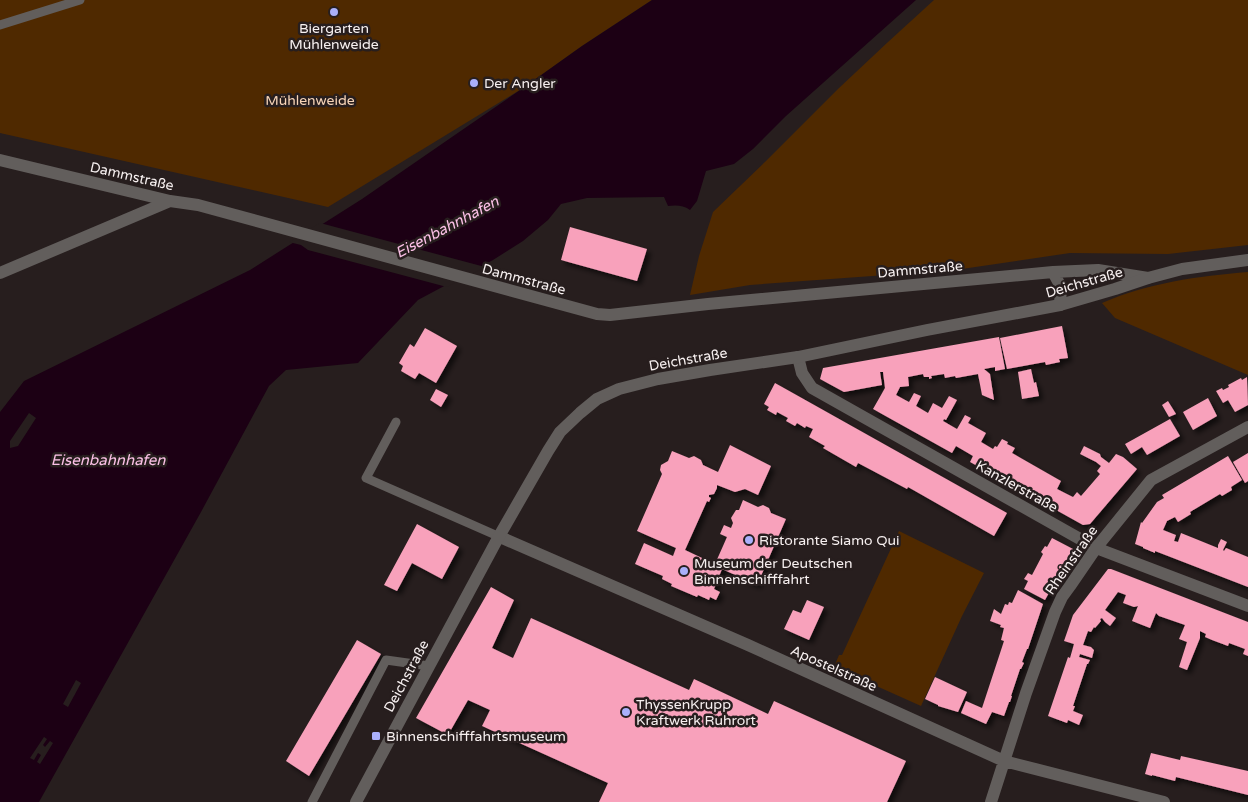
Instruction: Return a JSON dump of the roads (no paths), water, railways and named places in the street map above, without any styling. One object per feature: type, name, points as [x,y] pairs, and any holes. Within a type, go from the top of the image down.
[{"type":"street","name":"Dammstraße","points":[[0,160],[170,201],[198,205],[597,314],[610,315],[1053,272],[1098,270],[1148,278]]},
{"type":"street","points":[[0,273],[170,201]]},
{"type":"street","name":"Deichstraße","points":[[356,802],[548,452],[560,432],[597,399],[619,389],[658,379],[798,357],[1060,305],[1182,269],[1248,260]]},
{"type":"street","points":[[1053,272],[1060,287],[1060,305]]},
{"type":"street","name":"Kanzlerstraße","points":[[798,357],[802,373],[812,388],[1096,548],[1248,606]]},
{"type":"street","name":"Rheinstraße","points":[[991,802],[1026,693],[1062,597],[1096,548],[1151,480],[1248,427]]},
{"type":"street","name":"Apostelstraße","points":[[500,537],[1004,761],[1164,802]]},
{"type":"lane","points":[[0,25],[80,0]]},
{"type":"lane","points":[[396,422],[366,478],[500,537]]},
{"type":"lane","points":[[312,802],[386,660],[429,666]]},
{"type":"water","name":"Eisenbahnhafen","points":[[652,0],[916,0],[786,116],[753,149],[734,164],[706,171],[697,201],[690,210],[685,207],[668,206],[664,197],[587,198],[561,204],[548,220],[523,241],[493,260],[418,300],[358,363],[286,370],[269,386],[39,802],[0,802],[0,412],[24,381],[250,270],[362,199],[582,46]]},
{"type":"place","name":"Biergarten Mühlenweide","points":[[334,12]]},
{"type":"place","name":"Der Angler","points":[[474,83]]},
{"type":"place","name":"Ristorante Siamo Qui","points":[[749,540]]},
{"type":"place","name":"Museum der Deutschen Binnenschifffahrt","points":[[684,571]]},
{"type":"place","name":"ThyssenKrupp Kraftwerk Ruhrort","points":[[626,712]]},
{"type":"place","name":"Binnenschifffahrtsmuseum","points":[[376,736]]},
{"type":"park label","name":"Mühlenweide","points":[[310,100]]}]
